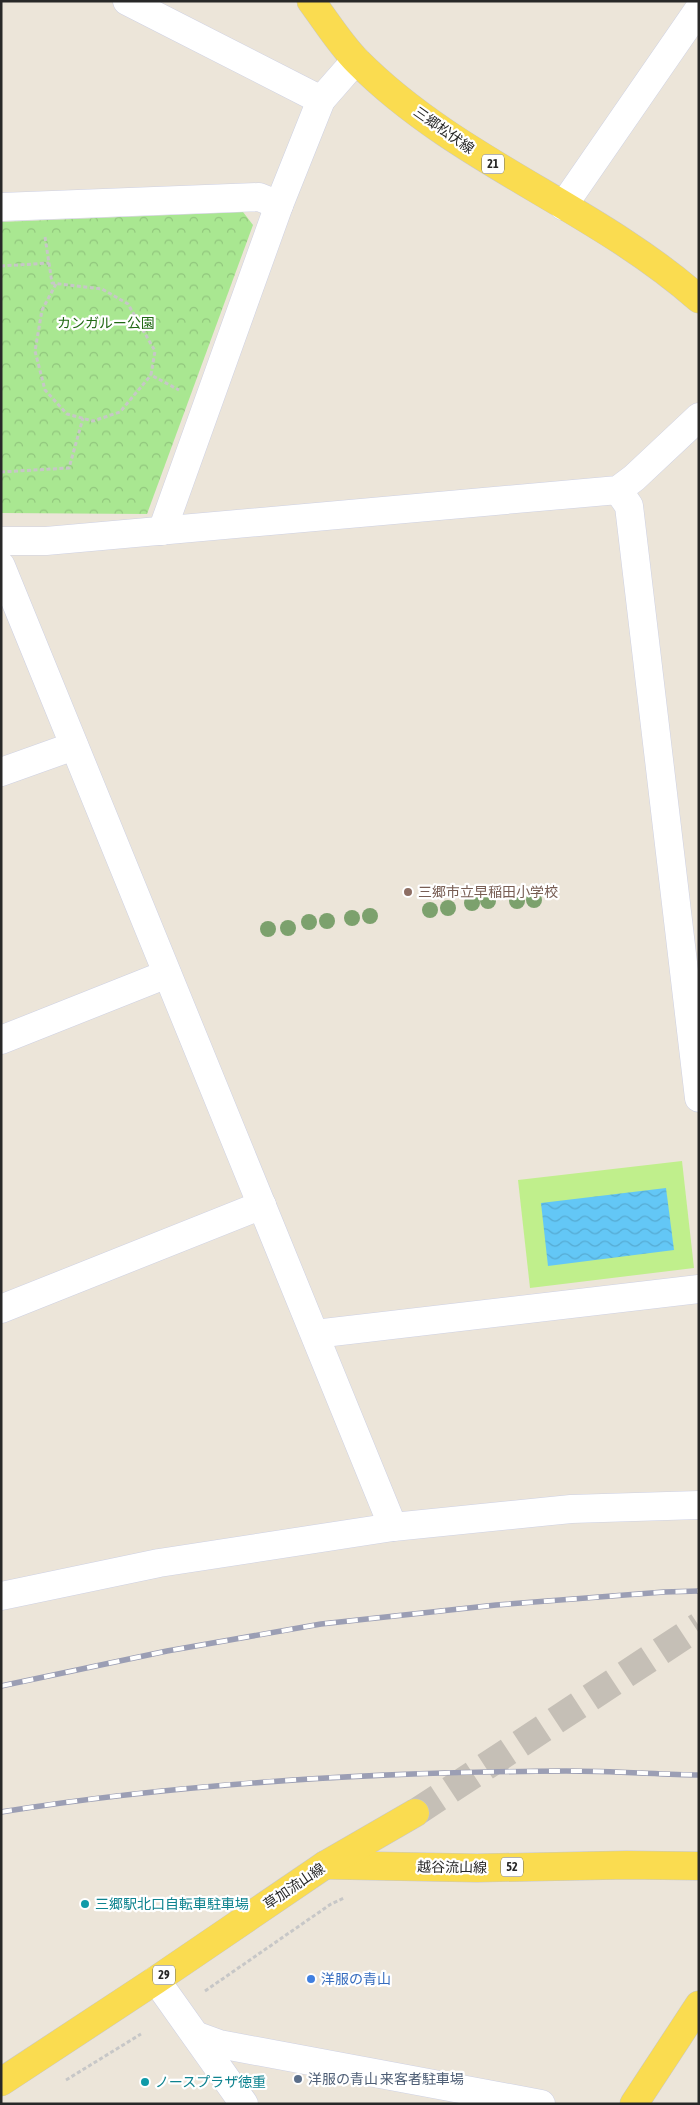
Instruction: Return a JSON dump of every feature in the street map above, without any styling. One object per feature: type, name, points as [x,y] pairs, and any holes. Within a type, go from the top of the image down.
[{"type":"main road","name":"三郷松伏線","points":[[311,1],[356,60],[389,91],[473,151],[675,278],[699,299]]},
{"type":"main road","name":"草加流山線","points":[[1,2082],[156,1980],[325,1865],[415,1813]]},
{"type":"main road","name":"越谷流山線","points":[[325,1865],[477,1868],[627,1865],[699,1866]]},
{"type":"main road","points":[[634,2104],[699,2005]]},
{"type":"street","points":[[127,1],[321,100]]},
{"type":"street","points":[[563,206],[699,9]]},
{"type":"street","points":[[162,530],[280,205],[321,100],[356,60]]},
{"type":"street","points":[[1,207],[259,197],[280,205]]},
{"type":"street","points":[[1,541],[46,541],[618,490],[634,478],[699,417]]},
{"type":"street","points":[[618,490],[629,506],[694,1011],[699,1098]]},
{"type":"street","points":[[1,566],[316,1334],[393,1527]]},
{"type":"street","points":[[1,772],[74,746]]},
{"type":"street","points":[[1,1040],[167,974]]},
{"type":"street","points":[[1,1309],[262,1205]]},
{"type":"street","points":[[316,1334],[699,1289]]},
{"type":"street","points":[[1,1596],[159,1563],[393,1527],[571,1510],[699,1505]]},
{"type":"street","points":[[156,1980],[244,2104]]},
{"type":"street","points":[[197,2036],[219,2044],[541,2104]]},
{"type":"path","points":[[39,205],[52,283],[102,289],[128,304],[155,351],[151,374],[120,412],[93,421],[67,414],[45,390],[35,351],[42,310],[56,284]]},
{"type":"path","points":[[1,266],[49,263]]},
{"type":"path","points":[[151,374],[207,406]]},
{"type":"path","points":[[1,472],[69,468],[83,418]]},
{"type":"path","points":[[205,1991],[331,1904],[347,1897]]},
{"type":"path","points":[[60,2084],[141,2034]]},
{"type":"green space","name":"カンガルー公園","points":[[243,212],[253,225],[147,514],[1,513],[1,222]]},
{"type":"green space","points":[[682,1161],[694,1268],[530,1288],[518,1180]]},
{"type":"water","points":[[666,1188],[674,1250],[548,1266],[541,1203]]},
{"type":"tunnel","points":[[415,1813],[699,1626]]},
{"type":"railway","points":[[1,1686],[167,1651],[321,1624],[496,1605],[699,1591]]},
{"type":"railway","points":[[1,1812],[142,1793],[212,1786],[353,1777],[566,1771],[699,1775]]},
{"type":"place","name":"三郷市立早稲田小学校","points":[[408,892]]},
{"type":"place","name":"三郷駅北口自転車駐車場","points":[[85,1904]]},
{"type":"place","name":"洋服の青山","points":[[311,1979]]},
{"type":"place","name":"洋服の青山 来客者駐車場","points":[[298,2079]]},
{"type":"place","name":"ノースプラザ徳重","points":[[145,2082]]}]
